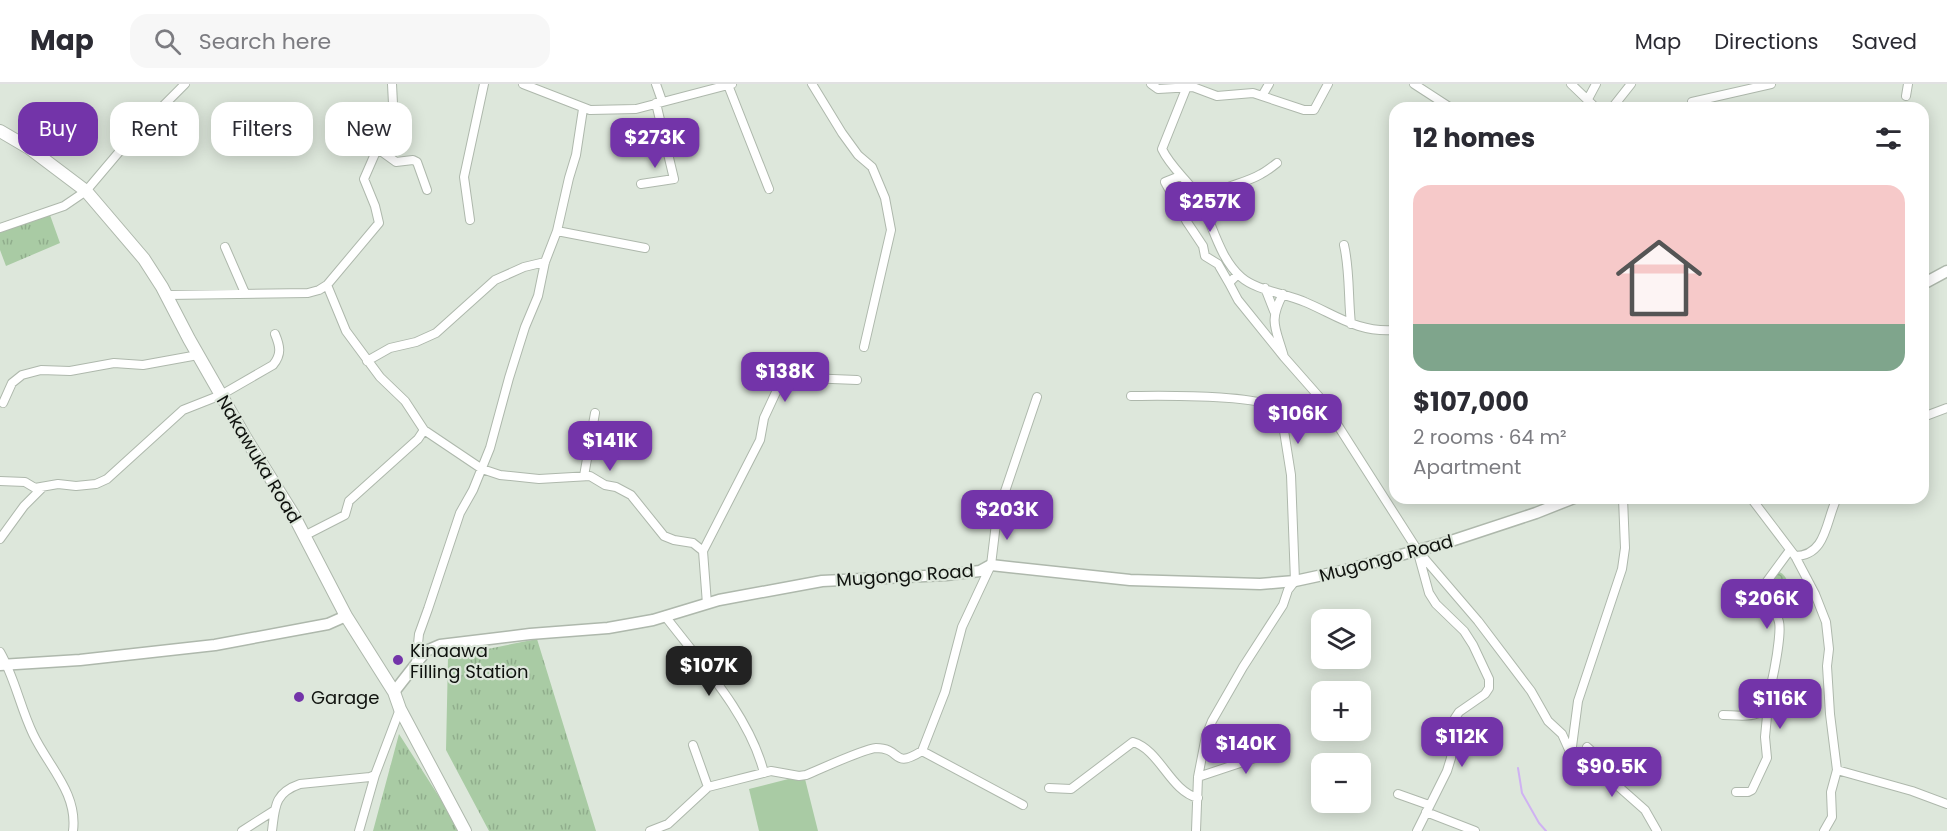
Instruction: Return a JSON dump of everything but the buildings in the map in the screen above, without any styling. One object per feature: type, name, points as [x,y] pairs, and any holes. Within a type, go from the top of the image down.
[{"type":"main road","name":"Nakawuka Road","points":[[0,131],[29,148],[86,191],[136,247],[293,514],[346,616],[394,693],[465,831]]},
{"type":"street","points":[[0,228],[64,206],[86,191],[130,139],[185,84]]},
{"type":"street","points":[[392,84],[393,102]]},
{"type":"street","points":[[470,220],[465,177],[484,84]]},
{"type":"street","points":[[523,84],[583,108],[636,109],[730,85],[769,189]]},
{"type":"street","points":[[641,184],[674,179],[656,84]]},
{"type":"street","points":[[812,84],[842,133],[858,155],[872,167],[885,198],[891,230],[864,347]]},
{"type":"street","points":[[1150,84],[1158,89],[1193,87],[1221,96],[1247,93],[1304,110],[1314,110],[1328,84]]},
{"type":"street","points":[[1262,96],[1269,84]]},
{"type":"street","points":[[1414,84],[1442,102]]},
{"type":"street","points":[[1570,84],[1591,102]]},
{"type":"street","points":[[1588,99],[1596,84]]},
{"type":"street","points":[[1617,102],[1631,84]]},
{"type":"street","points":[[1692,102],[1771,84]]},
{"type":"street","points":[[1906,96],[1908,84]]},
{"type":"street","points":[[1186,89],[1162,149],[1202,205],[1224,254],[1238,274],[1252,284],[1305,302],[1352,324],[1378,331],[1389,330]]},
{"type":"street","points":[[416,664],[420,634],[460,513],[473,490],[490,448],[525,327],[538,296],[545,262],[557,231],[576,155],[583,108]]},
{"type":"street","points":[[166,296],[308,292],[319,290],[327,285],[379,223],[364,179],[374,156]]},
{"type":"street","points":[[388,156],[396,162],[413,160],[417,162],[427,190]]},
{"type":"street","points":[[1202,205],[1212,195],[1226,187],[1261,175],[1277,163]]},
{"type":"street","points":[[1180,176],[1165,182],[1203,246],[1205,256],[1218,264],[1238,300],[1321,399],[1418,551],[1478,621],[1531,691],[1548,721],[1562,734],[1571,754],[1578,701],[1622,569],[1625,548],[1623,504]]},
{"type":"street","points":[[557,231],[645,248]]},
{"type":"street","points":[[1344,245],[1348,265],[1347,297],[1352,324]]},
{"type":"street","points":[[225,247],[245,293]]},
{"type":"street","points":[[367,361],[390,348],[416,342],[436,333],[495,280],[524,267],[545,262]]},
{"type":"street","points":[[1929,281],[1947,271]]},
{"type":"street","points":[[1229,283],[1238,274]]},
{"type":"street","points":[[327,285],[346,331],[367,361],[405,401],[424,430],[482,469],[539,479],[590,476],[605,485],[616,487],[631,495],[664,536],[693,543],[703,551]]},
{"type":"street","points":[[1265,288],[1274,311],[1274,321],[1284,357]]},
{"type":"street","points":[[1274,311],[1283,294]]},
{"type":"street","points":[[1259,326],[1274,321]]},
{"type":"street","points":[[0,481],[25,482],[35,488],[58,484],[76,486],[96,484],[107,479],[183,410],[247,382],[276,363],[280,348],[275,334]]},
{"type":"street","points":[[3,403],[12,383],[22,375],[41,370],[70,371],[114,363],[143,365],[198,355]]},
{"type":"street","points":[[707,604],[703,551],[760,440],[764,418],[783,377],[857,380]]},
{"type":"street","points":[[1131,396],[1201,396],[1248,400],[1276,407],[1280,410],[1291,475],[1295,581],[1288,590],[1283,605],[1243,666],[1212,721],[1198,777],[1196,831]]},
{"type":"street","points":[[650,831],[673,820],[708,787],[776,771],[799,776],[806,775],[872,748],[886,749],[900,759],[908,760],[922,751],[945,692],[962,627],[991,565],[997,515],[1037,397]]},
{"type":"street","points":[[1929,415],[1947,408]]},
{"type":"street","points":[[584,476],[595,413]]},
{"type":"street","points":[[304,537],[343,517],[349,501],[418,439],[424,430]]},
{"type":"street","points":[[0,539],[24,506],[44,486]]},
{"type":"street","name":"Mugongo Road","points":[[394,693],[426,651],[440,645],[530,634],[608,628],[707,604],[822,581],[980,572],[991,565],[1130,580],[1260,585],[1295,581],[1418,551],[1558,504]]},
{"type":"street","points":[[1755,504],[1792,553],[1815,594],[1826,622],[1829,649],[1827,666],[1830,714],[1837,770],[1831,792],[1832,817],[1824,831]]},
{"type":"street","points":[[1792,553],[1805,555],[1821,542],[1835,504]]},
{"type":"street","points":[[1417,831],[1447,771],[1451,758],[1455,718],[1459,712],[1485,694],[1489,688],[1489,679],[1473,645],[1464,632],[1432,599],[1418,551]]},
{"type":"street","points":[[1736,792],[1752,790],[1767,758],[1765,737],[1767,716],[1764,709],[1773,675],[1780,628],[1776,612],[1762,588],[1792,553]]},
{"type":"street","points":[[3,664],[80,660],[214,645],[328,624],[346,616]]},
{"type":"street","points":[[665,616],[742,722],[760,759],[764,773]]},
{"type":"street","points":[[0,652],[32,733],[68,793],[74,820],[73,831]]},
{"type":"street","points":[[359,831],[375,775],[400,708]]},
{"type":"street","points":[[1723,715],[1754,714],[1764,709]]},
{"type":"street","points":[[1049,788],[1071,789],[1133,742],[1138,743],[1152,756],[1189,795],[1198,798]]},
{"type":"street","points":[[693,745],[708,787]]},
{"type":"street","points":[[1587,747],[1598,757],[1607,774],[1645,810],[1657,831]]},
{"type":"street","points":[[1198,777],[1285,748]]},
{"type":"street","points":[[922,751],[1023,805]]},
{"type":"street","points":[[1837,770],[1912,791],[1947,804]]},
{"type":"street","points":[[272,831],[275,810],[282,792],[289,788],[300,784],[375,775]]},
{"type":"street","points":[[1398,794],[1475,831]]},
{"type":"street","points":[[242,831],[275,810]]},
{"type":"green space","points":[[50,215],[60,243],[6,266],[0,250],[0,231]]},
{"type":"green space","points":[[1770,569],[1782,574],[1789,585],[1782,590],[1765,585]]},
{"type":"green space","points":[[537,639],[596,831],[489,831],[446,750],[448,657]]},
{"type":"green space","points":[[399,734],[461,831],[373,831]]},
{"type":"green space","points":[[804,775],[818,831],[759,831],[749,789]]},
{"type":"waterway","points":[[1518,768],[1522,793],[1546,831]]},
{"type":"place","name":"Kinaawa Filling Station","points":[[398,660]]},
{"type":"place","name":"Garage","points":[[299,697]]}]
